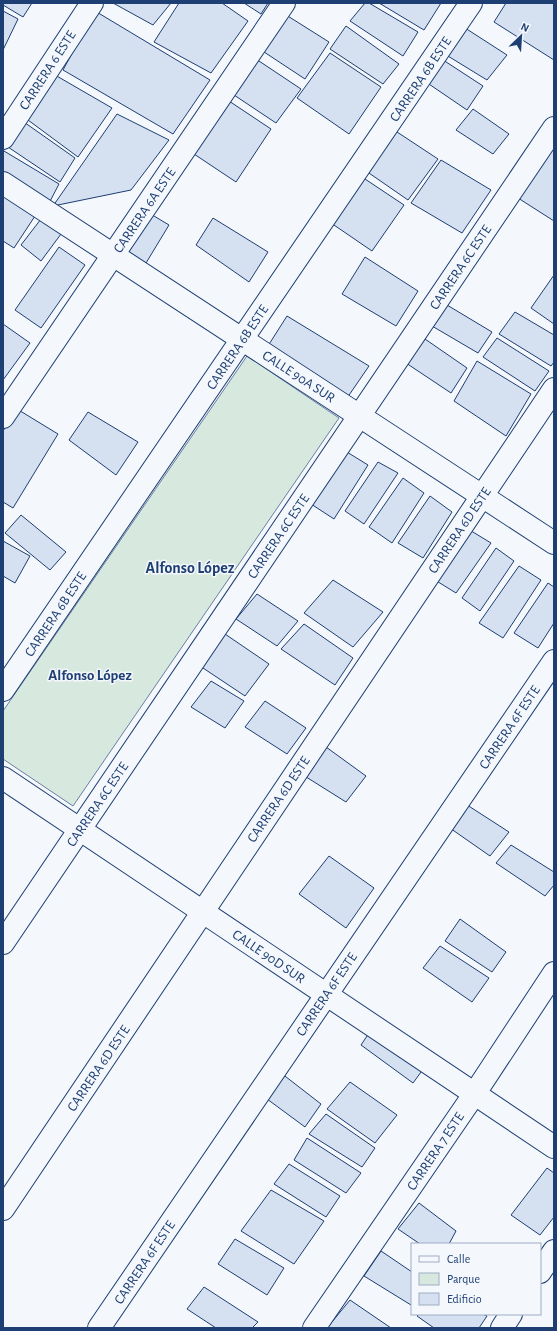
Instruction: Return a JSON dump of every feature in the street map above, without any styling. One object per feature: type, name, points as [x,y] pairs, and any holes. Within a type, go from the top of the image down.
[{"type":"street","name":"CARRERA 6 ESTE","points":[[3,138],[92,3]]},
{"type":"street","name":"CARRERA 6A ESTE","points":[[3,418],[284,3]]},
{"type":"street","name":"CARRERA 6B ESTE","points":[[3,690],[471,3]]},
{"type":"street","name":"CARRERA 6C ESTE","points":[[3,943],[554,128]]},
{"type":"street","name":"CALLE 90A SUR","points":[[3,183],[114,254],[554,543]]},
{"type":"street","name":"CARRERA 6D ESTE","points":[[3,1209],[554,389]]},
{"type":"street","name":"CARRERA 6F ESTE","points":[[99,1328],[554,661]]},
{"type":"street","name":"CALLE 90D SUR","points":[[3,778],[554,1147]]},
{"type":"street","name":"CARRERA 7 ESTE","points":[[314,1328],[554,973]]},
{"type":"street","points":[[541,1271],[554,1252]]},
{"type":"street","points":[[502,1328],[510,1315]]},
{"type":"green space","points":[[247,356],[339,418],[73,806],[3,759],[3,711]]},
{"type":"building","points":[[3,3],[32,3],[23,17],[3,5]]},
{"type":"building","points":[[113,3],[171,3],[153,25]]},
{"type":"building","points":[[179,3],[222,3],[248,21],[211,73],[154,42]]},
{"type":"building","points":[[244,3],[268,3],[261,14]]},
{"type":"building","points":[[365,3],[369,3],[418,32],[403,56],[350,21]]},
{"type":"building","points":[[379,3],[441,3],[424,30]]},
{"type":"building","points":[[506,3],[554,3],[554,60],[494,22]]},
{"type":"building","points":[[3,11],[18,19],[3,50]]},
{"type":"building","points":[[95,11],[210,80],[173,134],[63,70]]},
{"type":"building","points":[[283,13],[329,42],[305,79],[258,48]]},
{"type":"building","points":[[346,26],[399,64],[383,84],[330,49]]},
{"type":"building","points":[[462,26],[507,55],[487,80],[443,53]]},
{"type":"building","points":[[330,53],[381,87],[349,134],[297,98]]},
{"type":"building","points":[[440,58],[483,86],[467,110],[423,80]]},
{"type":"building","points":[[256,59],[301,89],[276,123],[231,93]]},
{"type":"building","points":[[55,75],[112,108],[78,157],[28,120]]},
{"type":"building","points":[[226,99],[271,129],[236,182],[191,152]]},
{"type":"building","points":[[473,109],[509,134],[493,154],[456,130]]},
{"type":"building","points":[[117,114],[169,140],[131,190],[53,206]]},
{"type":"building","points":[[21,120],[75,158],[60,182],[5,145]]},
{"type":"building","points":[[394,130],[438,159],[408,200],[366,171]]},
{"type":"building","points":[[554,144],[554,221],[518,198]]},
{"type":"building","points":[[4,151],[59,184],[47,207],[3,178]]},
{"type":"building","points":[[441,160],[491,190],[462,233],[411,203]]},
{"type":"building","points":[[362,177],[404,205],[372,251],[331,223]]},
{"type":"building","points":[[3,195],[35,216],[14,248],[3,241]]},
{"type":"building","points":[[149,213],[169,225],[143,268],[120,253]]},
{"type":"building","points":[[213,218],[268,252],[249,282],[196,245]]},
{"type":"building","points":[[41,219],[61,234],[41,261],[21,245]]},
{"type":"building","points":[[59,247],[85,265],[41,328],[15,310]]},
{"type":"building","points":[[365,257],[418,291],[396,326],[342,294]]},
{"type":"building","points":[[554,275],[554,324],[531,308]]},
{"type":"building","points":[[447,305],[492,332],[478,353],[432,326]]},
{"type":"building","points":[[515,312],[554,335],[554,362],[551,366],[499,334]]},
{"type":"building","points":[[287,316],[369,366],[345,401],[266,349]]},
{"type":"building","points":[[3,324],[30,343],[3,380]]},
{"type":"building","points":[[497,338],[549,371],[535,391],[483,357]]},
{"type":"building","points":[[425,339],[467,368],[451,393],[406,363]]},
{"type":"building","points":[[477,361],[531,394],[506,436],[454,401]]},
{"type":"building","points":[[17,409],[58,434],[13,508],[3,502],[3,431]]},
{"type":"building","points":[[88,412],[138,442],[116,475],[69,440]]},
{"type":"building","points":[[342,449],[368,465],[334,519],[308,502]]},
{"type":"building","points":[[378,462],[398,473],[364,524],[345,511]]},
{"type":"building","points":[[403,478],[424,493],[392,543],[369,527]]},
{"type":"building","points":[[430,496],[452,512],[423,558],[398,543]]},
{"type":"building","points":[[21,515],[66,552],[50,570],[5,533]]},
{"type":"building","points":[[468,529],[491,543],[456,593],[435,580]]},
{"type":"building","points":[[3,541],[30,556],[15,583],[3,576]]},
{"type":"building","points":[[496,548],[514,561],[480,611],[462,598]]},
{"type":"building","points":[[519,566],[541,580],[503,638],[479,623]]},
{"type":"building","points":[[333,580],[383,612],[353,647],[304,613]]},
{"type":"building","points":[[548,583],[554,587],[554,623],[538,648],[514,633]]},
{"type":"building","points":[[257,594],[298,621],[277,646],[236,619]]},
{"type":"building","points":[[304,624],[353,658],[335,685],[281,649]]},
{"type":"building","points":[[225,634],[269,664],[245,696],[200,666]]},
{"type":"building","points":[[211,681],[244,701],[225,728],[191,707]]},
{"type":"building","points":[[265,701],[306,728],[287,754],[245,727]]},
{"type":"building","points":[[326,747],[366,776],[346,802],[303,775]]},
{"type":"building","points":[[464,803],[509,832],[490,856],[447,826]]},
{"type":"building","points":[[511,845],[554,872],[554,885],[545,896],[496,863]]},
{"type":"building","points":[[329,856],[374,888],[346,928],[299,894]]},
{"type":"building","points":[[460,919],[506,952],[492,972],[445,941]]},
{"type":"building","points":[[440,946],[489,978],[472,1002],[423,968]]},
{"type":"building","points":[[371,1030],[424,1068],[413,1083],[361,1045]]},
{"type":"building","points":[[281,1073],[321,1104],[305,1127],[263,1096]]},
{"type":"building","points":[[350,1082],[397,1115],[375,1143],[327,1109]]},
{"type":"building","points":[[326,1114],[375,1148],[362,1167],[309,1134]]},
{"type":"building","points":[[307,1138],[361,1173],[346,1193],[294,1160]]},
{"type":"building","points":[[289,1164],[340,1196],[326,1217],[274,1184]]},
{"type":"building","points":[[547,1168],[554,1173],[554,1217],[540,1235],[511,1215]]},
{"type":"building","points":[[271,1190],[324,1221],[294,1264],[241,1231]]},
{"type":"building","points":[[419,1203],[456,1231],[450,1243],[419,1243],[398,1229]]},
{"type":"building","points":[[235,1239],[284,1268],[267,1295],[218,1264]]},
{"type":"building","points":[[381,1251],[411,1271],[411,1305],[364,1276]]},
{"type":"building","points":[[204,1287],[258,1322],[252,1328],[216,1328],[187,1309]]},
{"type":"building","points":[[350,1300],[391,1328],[327,1328]]},
{"type":"building","points":[[417,1316],[487,1316],[479,1328],[434,1328]]},
{"type":"district","name":"Alfonso López","points":[[190,567]]},
{"type":"district","name":"Alfonso López","points":[[90,675]]}]
